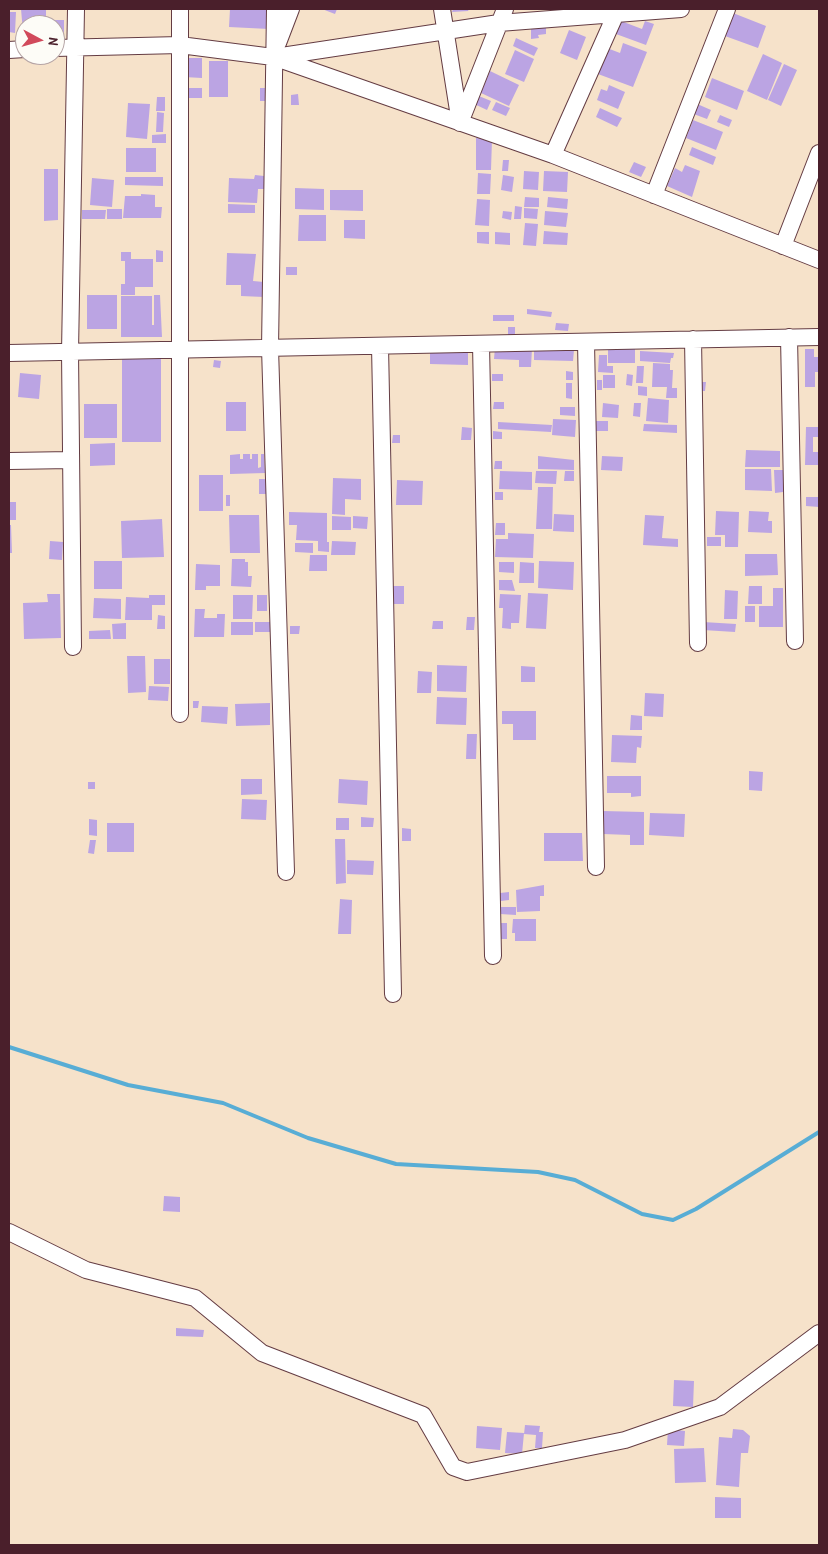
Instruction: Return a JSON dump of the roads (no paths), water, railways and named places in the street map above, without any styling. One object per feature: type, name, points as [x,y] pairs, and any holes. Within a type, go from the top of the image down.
[{"type":"street","points":[[73,647],[70,352],[76,9]]},
{"type":"street","points":[[180,9],[180,714]]},
{"type":"street","points":[[274,9],[270,348],[286,872]]},
{"type":"street","points":[[273,57],[291,9]]},
{"type":"street","points":[[442,9],[460,123]]},
{"type":"street","points":[[273,57],[446,32],[502,16],[681,9]]},
{"type":"street","points":[[654,195],[727,9]]},
{"type":"street","points":[[553,155],[617,11]]},
{"type":"street","points":[[460,123],[502,16]]},
{"type":"street","points":[[65,48],[180,44],[273,57],[553,155],[819,260]]},
{"type":"street","points":[[783,246],[819,153]]},
{"type":"street","points":[[789,337],[795,641]]},
{"type":"street","points":[[9,353],[819,337]]},
{"type":"street","points":[[693,339],[698,643]]},
{"type":"street","points":[[586,342],[596,867]]},
{"type":"street","points":[[482,344],[493,956]]},
{"type":"street","points":[[380,346],[393,994]]},
{"type":"street","points":[[9,460],[71,460]]},
{"type":"street","points":[[9,1232],[86,1270],[195,1298],[262,1353],[423,1415],[453,1467],[467,1472],[625,1440],[720,1407],[819,1333]]},
{"type":"waterway","points":[[9,1047],[128,1085],[223,1103],[308,1138],[396,1164],[538,1172],[575,1180],[642,1214],[673,1220],[696,1209],[819,1132]]}]
